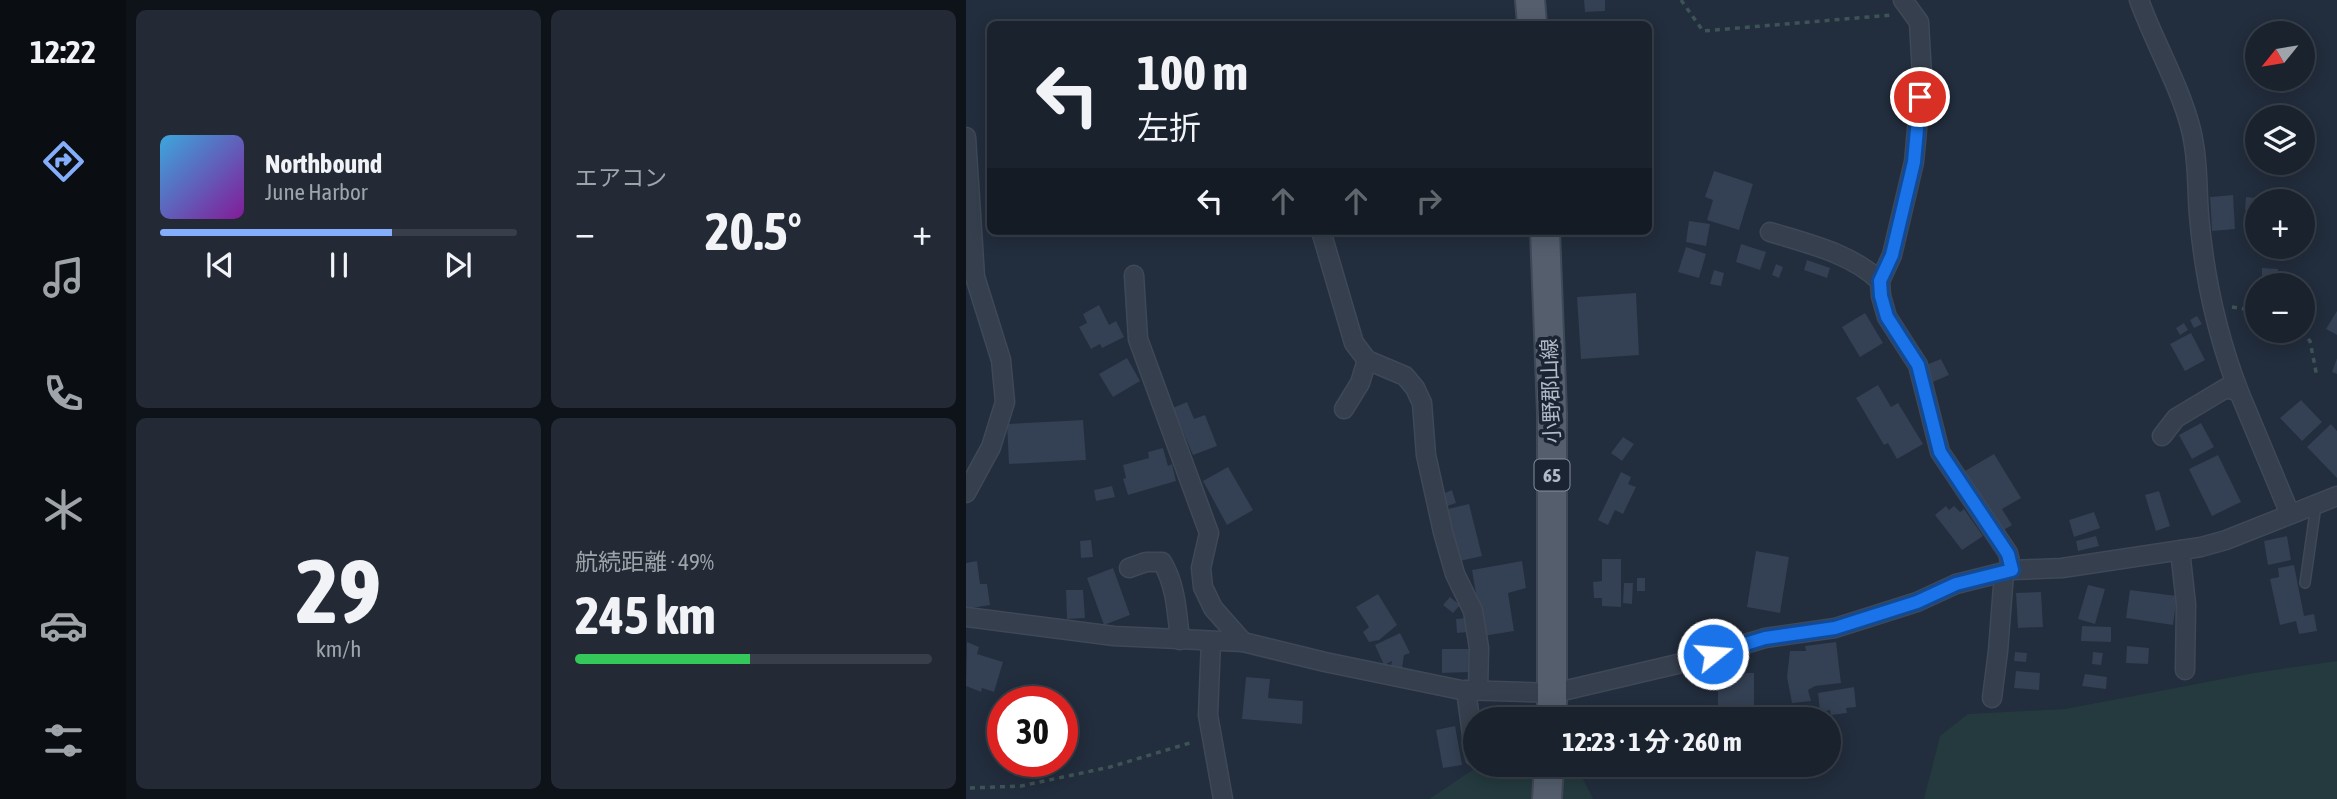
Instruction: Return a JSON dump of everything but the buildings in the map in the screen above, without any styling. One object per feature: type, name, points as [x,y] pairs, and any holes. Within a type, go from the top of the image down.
[{"type":"main road","points":[[1530,0],[1532,21]]},
{"type":"main road","name":"小野郡山線","points":[[1545,235],[1552,413],[1553,706]]},
{"type":"main road","points":[[1547,799],[1548,777]]},
{"type":"street","points":[[2139,0],[2187,115],[2194,145],[2204,265],[2224,353],[2290,514]]},
{"type":"street","points":[[1907,6],[1919,22],[1922,75],[1914,162],[1892,255],[1880,281],[1881,296],[1887,317],[1918,365],[1940,452],[2008,554],[1992,698]]},
{"type":"street","points":[[966,136],[975,278],[1002,360],[1005,402],[991,447],[966,493]]},
{"type":"street","points":[[1770,232],[1836,252],[1869,271],[1880,281]]},
{"type":"street","points":[[1322,235],[1354,343],[1367,360],[1405,376],[1422,402],[1426,455],[1443,532],[1455,574],[1473,611],[1479,648],[1472,690],[1473,707]]},
{"type":"street","points":[[1134,275],[1138,339],[1209,533],[1201,568],[1203,587],[1213,608],[1243,642]]},
{"type":"street","points":[[1344,408],[1360,383],[1367,360]]},
{"type":"street","points":[[2162,436],[2176,418],[2226,388],[2239,392]]},
{"type":"street","points":[[966,617],[1114,636],[1243,642],[1325,663],[1553,706],[1765,638],[1835,628],[1917,602],[1956,584],[2008,572],[2062,568],[2180,550],[2226,540],[2337,496]]},
{"type":"street","points":[[2180,550],[2186,604],[2185,670]]},
{"type":"street","points":[[1129,568],[1146,562],[1162,562],[1174,591],[1180,640]]},
{"type":"street","points":[[1211,641],[1208,715],[1223,799]]},
{"type":"lane","points":[[2305,583],[2316,505]]},
{"type":"path","points":[[1681,0],[1703,31],[1907,6]]},
{"type":"path","points":[[2310,343],[2317,377]]},
{"type":"path","points":[[970,788],[1034,783],[1110,767],[1212,736]]},
{"type":"green space","points":[[2337,661],[2337,799],[1924,799],[1940,736],[1968,714],[2065,709],[2254,673]]},
{"type":"green space","points":[[1463,776],[1582,777],[1593,799],[1429,799]]},
{"type":"route","points":[[1713,654],[1765,638],[1835,628],[1917,602],[1956,584],[2012,570],[2008,554],[1940,452],[1918,365],[1887,317],[1881,296],[1880,281],[1892,255],[1914,162],[1920,97]]}]
